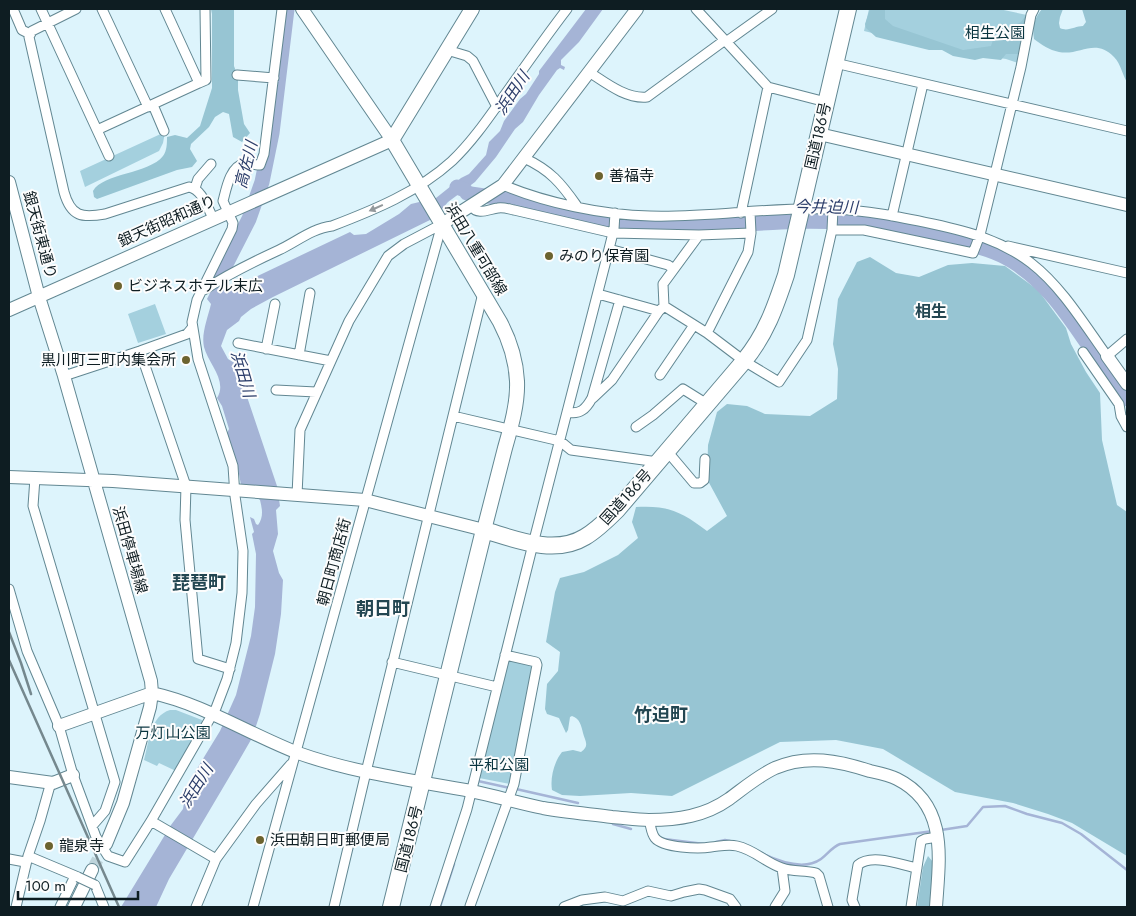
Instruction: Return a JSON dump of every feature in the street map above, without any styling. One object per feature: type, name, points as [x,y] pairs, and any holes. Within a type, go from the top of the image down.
[{"type":"highway","name":"国道186号","points":[[391,907],[484,530],[533,544],[552,545],[568,544],[584,538],[599,528],[617,510],[744,361],[762,337],[775,309],[786,275],[848,9]]},
{"type":"main road","points":[[392,140],[472,9]]},
{"type":"main road","name":"浜田八重可部線","points":[[392,140],[505,332],[516,366],[517,394],[484,530]]},
{"type":"street","points":[[13,9],[22,30],[30,34]]},
{"type":"street","points":[[41,9],[109,156]]},
{"type":"street","points":[[30,34],[46,22],[76,9]]},
{"type":"street","points":[[102,9],[164,131]]},
{"type":"street","points":[[165,9],[200,83]]},
{"type":"street","points":[[97,130],[206,80],[205,9]]},
{"type":"street","points":[[9,589],[26,651],[59,726],[73,775],[96,838],[108,856],[125,862],[152,822],[214,715],[230,669],[236,642],[240,614],[243,550],[237,490],[231,458],[198,359],[192,328],[197,300],[232,229],[233,223],[223,201],[230,179],[236,168],[245,164],[260,165],[264,154],[282,9]]},
{"type":"street","points":[[302,9],[392,140]]},
{"type":"street","points":[[202,291],[226,276],[322,227],[332,226],[352,218],[420,186],[453,160],[477,133],[567,9]]},
{"type":"street","points":[[297,495],[300,430],[349,321],[388,256],[404,244],[476,203],[503,185],[637,9]]},
{"type":"street","points":[[698,9],[768,88],[826,102]]},
{"type":"street","points":[[589,72],[623,93],[647,97],[772,9]]},
{"type":"street","points":[[832,229],[864,230],[974,252],[1034,9]]},
{"type":"street","points":[[30,34],[30,42],[64,192],[72,211],[93,216],[105,214],[189,186],[199,192],[213,218]]},
{"type":"street","points":[[447,50],[467,56],[473,61],[497,107]]},
{"type":"street","points":[[835,63],[1127,131]]},
{"type":"street","points":[[237,75],[274,78]]},
{"type":"street","points":[[892,216],[923,84]]},
{"type":"street","points":[[707,333],[748,252],[751,231],[747,213],[768,88]]},
{"type":"street","points":[[819,134],[1127,205]]},
{"type":"street","name":"銀天街昭和通り","points":[[39,297],[392,140]]},
{"type":"street","points":[[524,158],[547,171],[558,181],[577,206]]},
{"type":"street","points":[[195,188],[198,178],[211,164]]},
{"type":"street","name":"銀天街東通り","points":[[9,182],[39,297]]},
{"type":"street","points":[[503,185],[516,191],[615,214],[705,216],[747,213],[799,217],[833,211],[892,216],[1127,273]]},
{"type":"street","points":[[476,203],[474,210],[479,212],[498,208],[514,210],[614,231],[699,235],[751,231]]},
{"type":"street","points":[[598,294],[661,308],[707,333],[744,361],[779,382],[806,340],[832,229],[833,211]]},
{"type":"street","points":[[435,907],[472,791],[533,544],[614,231],[615,214]]},
{"type":"street","name":"朝日町商店街","points":[[253,907],[441,222]]},
{"type":"street","points":[[567,412],[580,412],[585,409],[592,398],[612,380],[661,308],[663,284],[699,235]]},
{"type":"street","points":[[1003,244],[1030,262],[1052,282],[1127,384]]},
{"type":"street","points":[[609,248],[668,265],[674,269]]},
{"type":"street","points":[[334,907],[483,292]]},
{"type":"street","points":[[299,355],[310,293]]},
{"type":"street","points":[[9,310],[39,297]]},
{"type":"street","name":"浜田停車場線","points":[[39,297],[64,376],[152,693],[132,774],[123,803],[106,844]]},
{"type":"street","points":[[592,398],[620,300]]},
{"type":"street","points":[[266,348],[275,304]]},
{"type":"street","points":[[660,375],[694,325]]},
{"type":"street","points":[[64,376],[187,334],[192,328]]},
{"type":"street","points":[[1107,356],[1127,339]]},
{"type":"street","points":[[238,343],[330,361]]},
{"type":"street","points":[[140,351],[186,486],[185,520],[188,564],[198,659],[230,669]]},
{"type":"street","points":[[1083,352],[1119,404],[1121,416],[1127,427]]},
{"type":"street","points":[[636,427],[683,389],[707,404]]},
{"type":"street","points":[[276,390],[316,392]]},
{"type":"street","points":[[453,416],[560,441],[571,450],[662,456],[694,483],[704,480],[705,459]]},
{"type":"street","points":[[9,477],[186,486],[365,500],[484,530]]},
{"type":"street","points":[[35,478],[33,506],[115,782],[105,811],[92,826]]},
{"type":"street","points":[[471,907],[514,784],[538,665],[536,662],[505,655]]},
{"type":"street","points":[[392,662],[497,688]]},
{"type":"street","points":[[59,726],[152,693],[165,696],[214,715],[263,737],[295,757],[569,811],[649,820],[687,818],[706,812],[730,799],[754,780],[792,762],[826,760],[849,764],[897,779],[913,790],[923,800],[932,814],[938,837],[936,907]]},
{"type":"street","points":[[196,907],[216,859],[256,804],[295,757]]},
{"type":"street","points":[[9,777],[51,782],[73,775]]},
{"type":"street","points":[[16,907],[26,859],[40,821],[51,782]]},
{"type":"street","points":[[649,820],[656,840],[662,843],[685,847],[710,848],[728,844],[742,847],[782,868],[816,873],[819,876],[828,907]]},
{"type":"street","points":[[152,822],[216,859]]},
{"type":"street","points":[[911,907],[921,841],[938,837]]},
{"type":"street","points":[[9,858],[26,859],[95,885],[104,907]]},
{"type":"street","points":[[855,907],[852,900],[858,865],[862,862],[876,860],[917,868]]},
{"type":"street","points":[[775,907],[785,891],[782,868]]},
{"type":"street","points":[[74,907],[92,870]]},
{"type":"street","points":[[60,907],[77,877]]},
{"type":"street","points":[[564,907],[582,900],[605,897],[623,901],[648,891],[671,896],[699,889],[730,899],[736,907]]},
{"type":"green space","name":"相生公園","points":[[869,9],[999,9],[1027,15],[1018,63],[1006,59],[930,47],[864,31]]},
{"type":"green space","points":[[165,132],[159,151],[85,187],[80,171]]},
{"type":"green space","points":[[155,304],[166,334],[138,343],[128,314]]},
{"type":"green space","name":"平和公園","points":[[511,659],[533,664],[534,667],[510,784],[479,778],[508,661]]},
{"type":"green space","name":"万灯山公園","points":[[176,710],[202,720],[203,723],[176,771],[159,763],[157,766],[144,760],[154,724],[163,713]]},
{"type":"shaded area","points":[[211,9],[234,9],[234,66],[238,77],[238,90],[244,124],[250,133],[242,142],[233,137],[229,114],[223,112],[215,117],[209,127],[191,144],[190,149],[197,161],[192,167],[177,170],[97,199],[94,197],[93,191],[98,185],[106,180],[148,167],[163,156],[167,137],[175,135],[187,138],[200,126],[212,88]]},
{"type":"shaded area","points":[[870,9],[885,9],[885,19],[893,26],[963,50],[991,46],[994,37],[1009,34],[1015,25],[1021,22],[1027,14],[1018,54],[1006,54],[1001,60],[983,58],[975,60],[953,56],[942,50],[929,50],[876,37],[866,28],[865,24]]},
{"type":"shaded area","points":[[1042,9],[1063,9],[1059,23],[1060,28],[1066,29],[1083,26],[1086,22],[1082,9],[1127,9],[1127,82],[1120,66],[1107,51],[1100,48],[1087,48],[1067,53],[1059,52],[1049,49],[1034,39],[1034,23]]},
{"type":"shaded area","points":[[870,257],[896,273],[919,277],[948,265],[972,263],[1005,266],[1038,290],[1066,328],[1071,344],[1100,393],[1102,440],[1117,505],[1127,512],[1127,856],[1072,823],[1013,803],[955,792],[883,749],[836,740],[780,742],[672,796],[631,793],[580,796],[562,795],[552,790],[553,770],[562,752],[573,750],[581,752],[586,745],[581,725],[577,719],[572,716],[570,717],[566,733],[559,718],[547,714],[545,709],[547,684],[558,671],[560,652],[546,642],[555,592],[560,578],[584,572],[618,555],[638,538],[632,522],[636,507],[657,507],[674,511],[707,531],[727,516],[707,479],[708,445],[717,412],[727,404],[747,406],[765,414],[810,416],[837,399],[838,369],[833,344],[838,299],[857,262]]},
{"type":"shaded area","points":[[928,856],[933,862],[930,907],[917,907],[923,867]]},
{"type":"water","name":"浜田川","points":[[586,9],[603,9],[579,42],[561,60],[561,65],[565,67],[564,70],[560,68],[557,70],[523,122],[515,129],[496,157],[475,182],[448,202],[430,220],[273,297],[251,309],[227,330],[221,346],[228,359],[236,364],[277,486],[280,506],[276,510],[278,534],[273,551],[283,580],[281,614],[275,654],[252,738],[169,879],[156,907],[121,907],[171,825],[183,809],[187,785],[220,731],[236,695],[251,636],[255,607],[256,554],[252,534],[254,532],[250,517],[258,525],[262,516],[262,509],[260,500],[241,485],[237,463],[227,433],[229,429],[222,406],[217,398],[220,392],[219,379],[206,353],[203,342],[211,304],[207,299],[218,277],[224,272],[222,279],[228,290],[350,232],[354,235],[366,234],[399,214],[411,204],[436,198],[469,174],[486,155],[489,142],[500,131],[504,121],[526,94],[539,71]]},
{"type":"waterway","name":"高佐川","points":[[218,294],[222,272],[249,219],[262,182],[272,133],[287,9]]},
{"type":"waterway","name":"今井迫川","points":[[457,187],[465,190],[467,193],[512,199],[595,219],[645,226],[713,226],[802,221],[844,222],[907,230],[982,248],[1012,261],[1047,290],[1066,313],[1127,399]]},
{"type":"waterway","points":[[478,781],[510,788]]},
{"type":"waterway","points":[[516,789],[578,803]]},
{"type":"waterway","points":[[941,830],[967,826],[983,807],[1005,806],[1062,823],[1081,834],[1127,870]]},
{"type":"waterway","points":[[613,824],[631,829]]},
{"type":"waterway","points":[[763,854],[777,860],[800,865],[814,863],[840,844],[933,831]]},
{"type":"waterway","points":[[664,839],[704,844]]},
{"type":"waterway","points":[[716,842],[730,841]]},
{"type":"waterway","points":[[440,907],[454,864]]},
{"type":"tunnel","points":[[92,870],[106,844]]},
{"type":"railway","points":[[9,632],[31,694]]},
{"type":"railway","points":[[9,660],[119,907]]},
{"type":"place","name":"善福寺","points":[[599,176]]},
{"type":"place","name":"みのり保育園","points":[[549,256]]},
{"type":"place","name":"ビジネスホテル末広","points":[[118,286]]},
{"type":"place","name":"黒川町三町内集会所","points":[[186,360]]},
{"type":"place","name":"浜田朝日町郵便局","points":[[260,840]]},
{"type":"place","name":"龍泉寺","points":[[49,846]]},
{"type":"district","name":"相生","points":[[931,311]]},
{"type":"district","name":"琵琶町","points":[[199,583]]},
{"type":"district","name":"朝日町","points":[[383,609]]},
{"type":"district","name":"竹迫町","points":[[661,715]]}]
